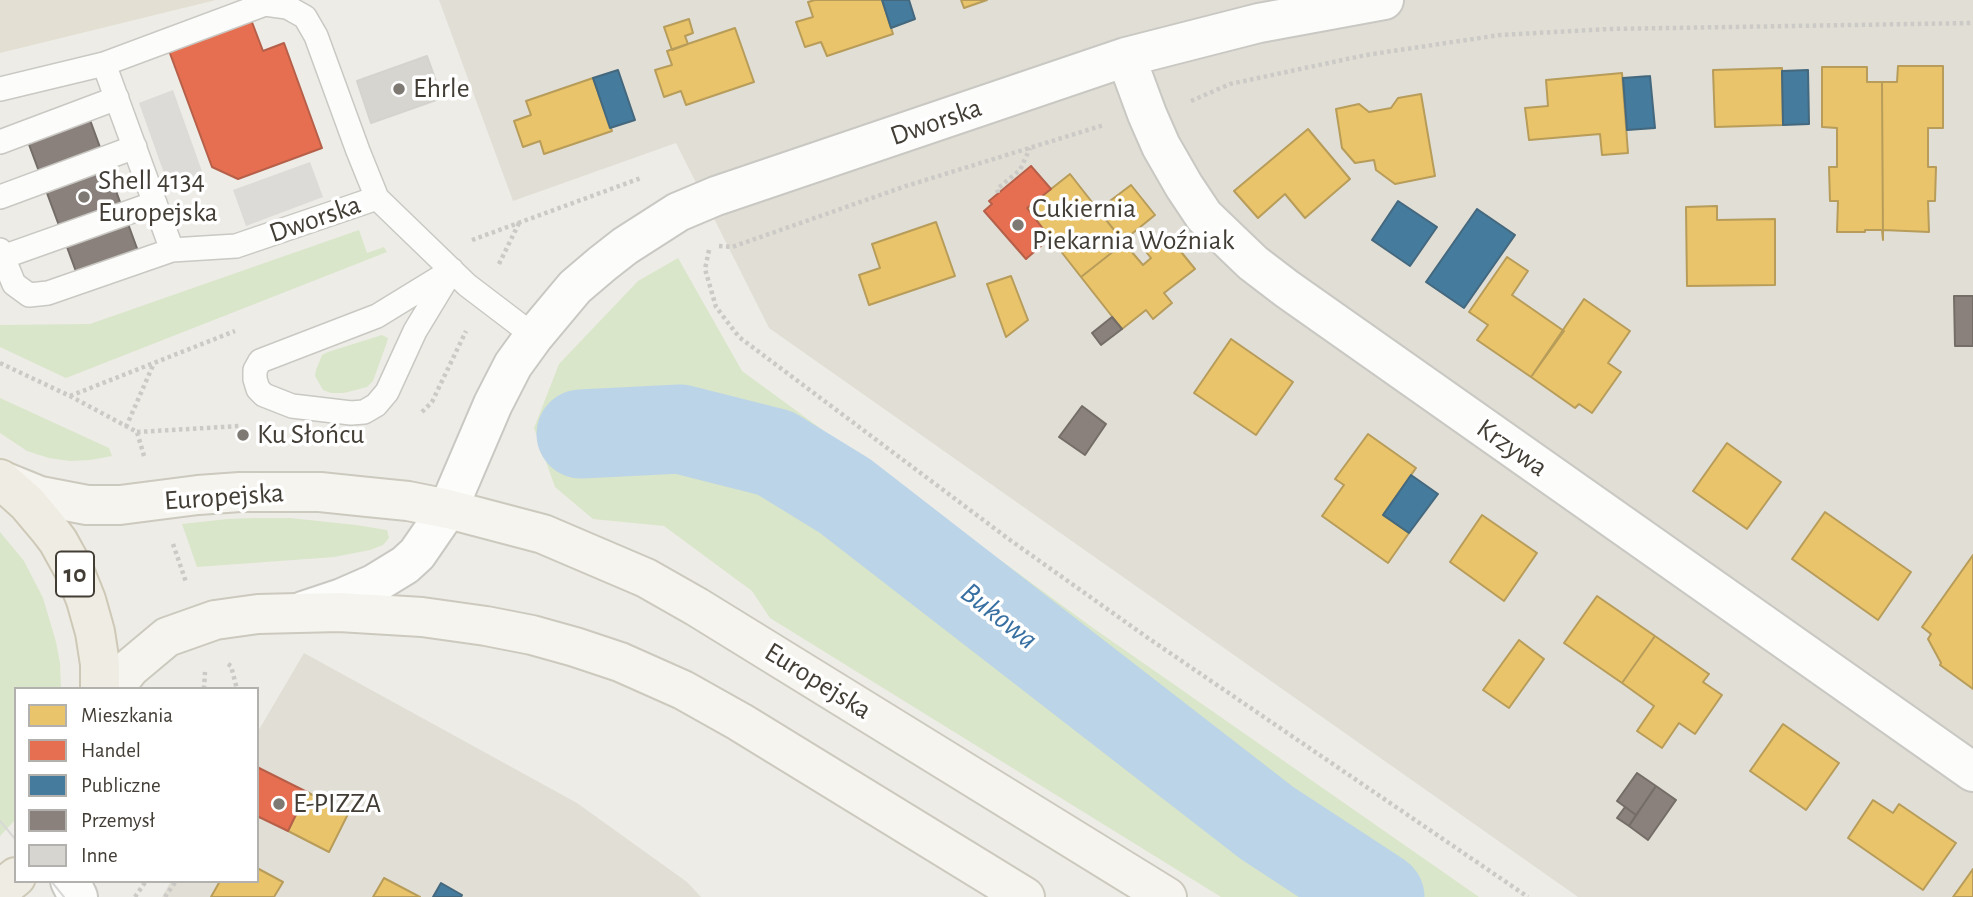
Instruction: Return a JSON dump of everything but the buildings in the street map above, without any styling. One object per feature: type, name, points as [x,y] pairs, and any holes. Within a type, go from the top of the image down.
[{"type":"main road","name":"Europejska","points":[[1,480],[40,496],[87,505],[120,505],[198,495],[320,492],[408,501],[543,534],[646,578],[752,640],[1167,897]]},
{"type":"main road","name":"10","points":[[1,480],[27,503],[48,528],[74,570],[93,624],[100,664],[100,687]]},
{"type":"main road","points":[[115,687],[130,668],[167,637],[215,620],[258,614],[301,611],[374,613],[422,617],[532,635],[631,667],[683,690],[740,722],[1025,897]]},
{"type":"main road","points":[[0,890],[14,879]]},
{"type":"street","name":"Dworska","points":[[448,509],[493,404],[513,365],[534,335],[575,287],[593,271],[625,246],[678,212],[724,193],[1126,57],[1259,23],[1384,0]]},
{"type":"street","name":"Krzywa","points":[[1126,57],[1161,146],[1184,186],[1204,216],[1253,263],[1973,772]]},
{"type":"street","points":[[301,611],[358,592],[389,576],[416,554],[448,509]]},
{"type":"lane","points":[[0,89],[104,64],[265,4],[287,6],[305,17],[316,36],[377,198]]},
{"type":"lane","points":[[104,64],[172,250]]},
{"type":"lane","points":[[0,142],[117,98]]},
{"type":"lane","points":[[0,197],[135,147]]},
{"type":"lane","name":"Dworska","points":[[1,254],[14,284],[29,295],[48,293],[172,250],[236,246],[377,198],[452,270],[534,335]]},
{"type":"lane","points":[[1,254],[155,203]]},
{"type":"lane","points":[[452,270],[415,331],[387,392],[376,405],[364,412],[351,413],[292,406],[264,395],[258,389],[255,370],[260,361],[376,316],[452,270]]},
{"type":"path","points":[[1187,103],[1230,84],[1366,55],[1500,35],[1609,29],[1973,23]]},
{"type":"path","points":[[1106,124],[906,186],[732,247],[710,245],[705,269],[716,307],[740,337],[1010,540],[1148,638],[1528,897]]},
{"type":"path","points":[[998,193],[997,189],[1020,170],[1030,147]]},
{"type":"path","points":[[0,363],[70,396],[136,432],[147,465]]},
{"type":"path","points":[[126,427],[155,363]]},
{"type":"path","points":[[171,537],[189,591]]},
{"type":"shaded area","points":[[0,0],[216,0],[0,53]]},
{"type":"shaded area","points":[[439,0],[1973,0],[1973,897],[1578,897],[769,328],[676,143],[513,201]]},
{"type":"shaded area","points":[[173,90],[204,177],[170,190],[139,103]]},
{"type":"shaded area","points":[[310,162],[323,197],[246,226],[233,190]]},
{"type":"shaded area","points":[[304,653],[577,803],[687,882],[701,897],[162,897],[170,883],[259,883],[259,730]]},
{"type":"green space","points":[[359,230],[367,253],[384,247],[387,252],[66,378],[0,347],[0,325],[90,324]]},
{"type":"green space","points":[[678,258],[742,371],[1093,628],[1479,897],[1221,897],[770,618],[752,591],[664,526],[593,519],[555,487],[534,428],[559,364],[638,281]]},
{"type":"green space","points":[[382,335],[388,338],[387,342],[373,381],[367,387],[344,393],[323,390],[315,376],[322,355]]},
{"type":"green space","points":[[0,398],[109,448],[112,456],[70,461],[27,451],[0,433]]},
{"type":"green space","points":[[290,518],[356,525],[387,530],[389,538],[383,545],[370,550],[334,557],[197,567],[182,524]]},
{"type":"green space","points":[[0,532],[24,561],[43,598],[56,642],[61,687],[14,687],[14,821],[0,836]]},
{"type":"waterway","name":"Bukowa","points":[[581,434],[680,429],[775,453],[845,496],[1267,823],[1380,897]]},
{"type":"tram line","points":[[0,821],[14,838]]},
{"type":"tram line","points":[[53,883],[64,897]]},
{"type":"place","name":"Ehrle","points":[[399,89]]},
{"type":"place","name":"Shell 4134 Europejska","points":[[84,197]]},
{"type":"place","name":"Cukiernia Piekarnia Woźniak","points":[[1018,225]]},
{"type":"place","name":"Ku Słońcu","points":[[243,435]]},
{"type":"place","name":"E-PIZZA","points":[[279,804]]}]
